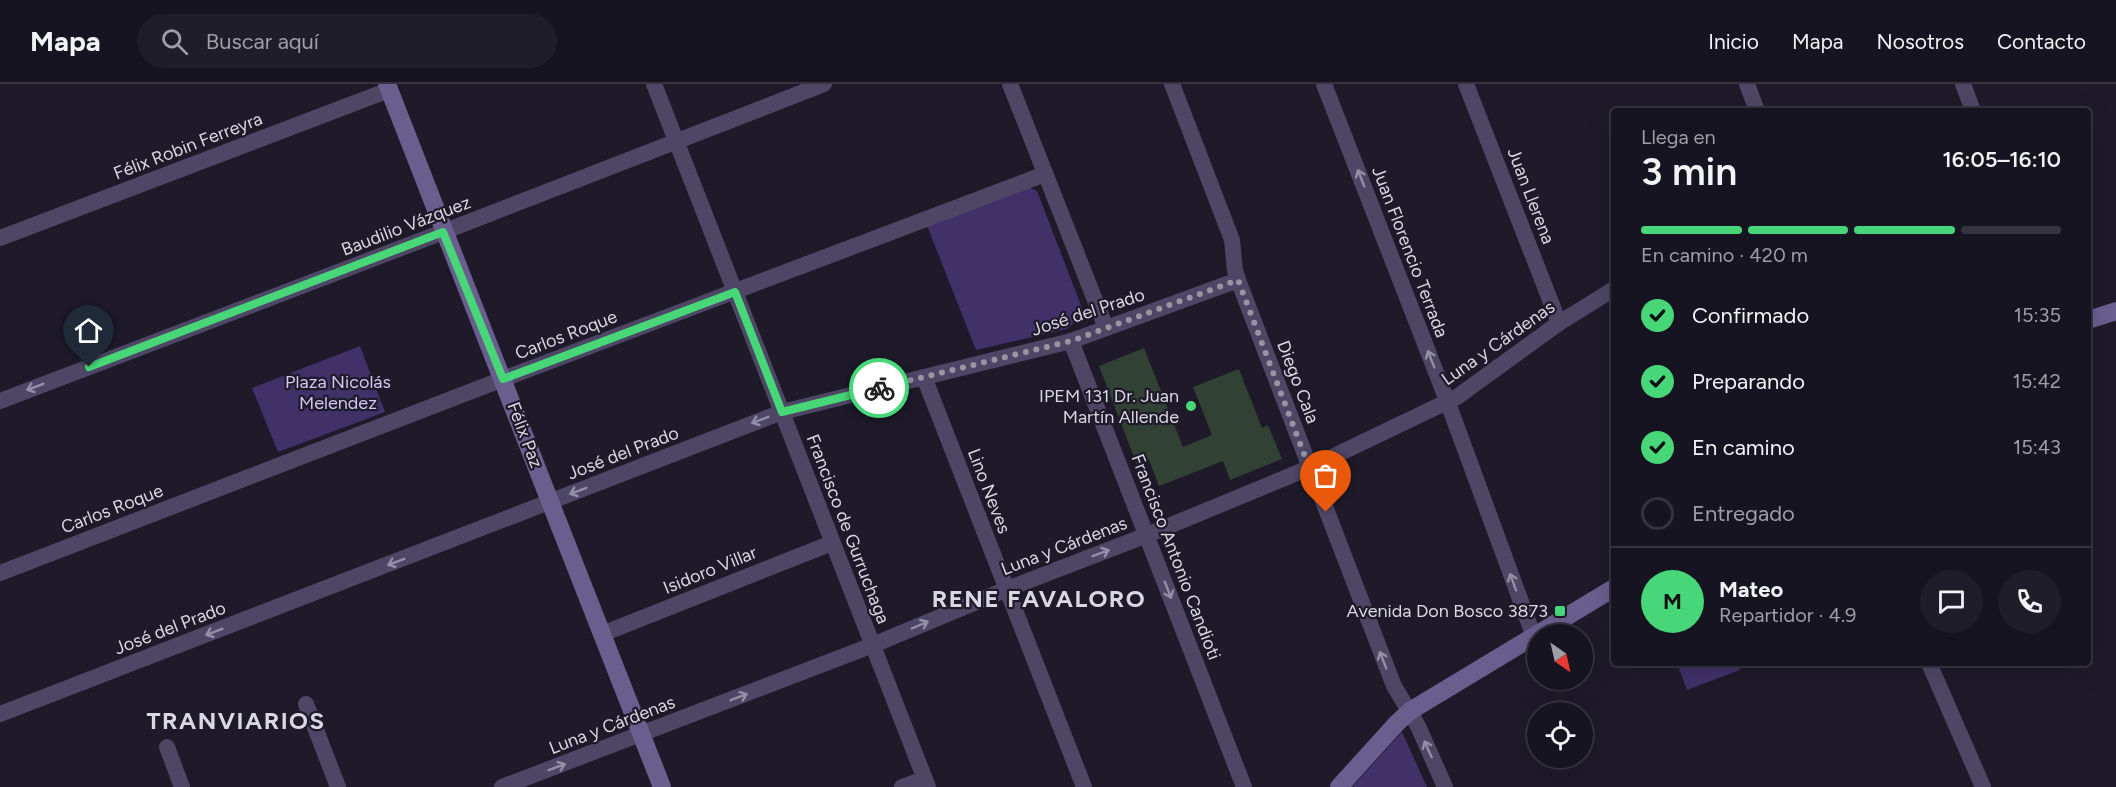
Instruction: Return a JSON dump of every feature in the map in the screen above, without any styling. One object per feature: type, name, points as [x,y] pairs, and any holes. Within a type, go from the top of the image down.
[{"type":"main road","name":"Félix Paz","points":[[388,87],[662,787]]},
{"type":"main road","points":[[2091,319],[2116,311]]},
{"type":"main road","points":[[1555,624],[1611,590]]},
{"type":"main road","points":[[1339,787],[1410,711],[1527,641]]},
{"type":"street","name":"Francisco de Gurruchaga","points":[[654,84],[926,783]]},
{"type":"street","name":"Baudilio Vázquez","points":[[0,401],[824,84]]},
{"type":"street","points":[[1010,84],[1106,328]]},
{"type":"street","name":"Diego Cala","points":[[1172,84],[1229,230],[1238,280],[1309,468],[1394,686],[1410,711],[1445,787]]},
{"type":"street","name":"Juan Florencio Terrada","points":[[1324,84],[1448,403],[1529,624]]},
{"type":"street","name":"Juan Llerena","points":[[1466,84],[1559,323]]},
{"type":"street","points":[[1747,84],[1756,108]]},
{"type":"street","points":[[1963,84],[1972,108]]},
{"type":"street","name":"Félix Robin Ferreyra","points":[[0,238],[388,87]]},
{"type":"street","name":"Carlos Roque","points":[[0,573],[503,379],[1045,174]]},
{"type":"street","name":"José del Prado","points":[[0,714],[782,412],[1071,341],[1238,280]]},
{"type":"street","name":"Luna y Cárdenas","points":[[502,787],[873,645],[1309,468],[1448,403],[1559,323],[1611,291]]},
{"type":"street","name":"Francisco Antonio Candioti","points":[[1071,341],[1244,787]]},
{"type":"street","name":"Lino Neves","points":[[924,377],[1084,787]]},
{"type":"street","name":"Isidoro Villar","points":[[602,634],[832,543]]},
{"type":"street","points":[[1930,666],[1983,787]]},
{"type":"street","points":[[306,704],[338,787]]},
{"type":"street","points":[[167,747],[182,787]]},
{"type":"street","points":[[902,787],[926,783]]},
{"type":"green space","points":[[1026,186],[1037,191],[1084,313],[1067,329],[976,350],[926,223]]},
{"type":"green space","name":"Plaza Nicolás Melendez","points":[[360,346],[385,412],[278,452],[252,388]]},
{"type":"green space","points":[[1678,666],[1738,666],[1740,670],[1687,690]]},
{"type":"green space","points":[[1402,732],[1427,787],[1352,787]]},
{"type":"building","points":[[1144,348],[1183,447],[1212,435],[1193,387],[1239,369],[1262,428],[1268,425],[1282,459],[1230,480],[1223,461],[1159,486],[1149,460],[1137,465],[1099,366]]},
{"type":"way so far","points":[[879,388],[1071,341],[1238,280],[1326,512]]},
{"type":"place","name":"IPEM 131 Dr. Juan Martín Allende","points":[[1191,406]]},
{"type":"place","name":"Avenida Don Bosco 3873","points":[[1560,611]]},
{"type":"district","name":"RENE FAVALORO","points":[[1039,599]]},
{"type":"district","name":"TRANVIARIOS","points":[[236,721]]},
{"type":"route","points":[[89,367],[443,232],[503,379],[735,292],[782,412],[879,388]]}]
